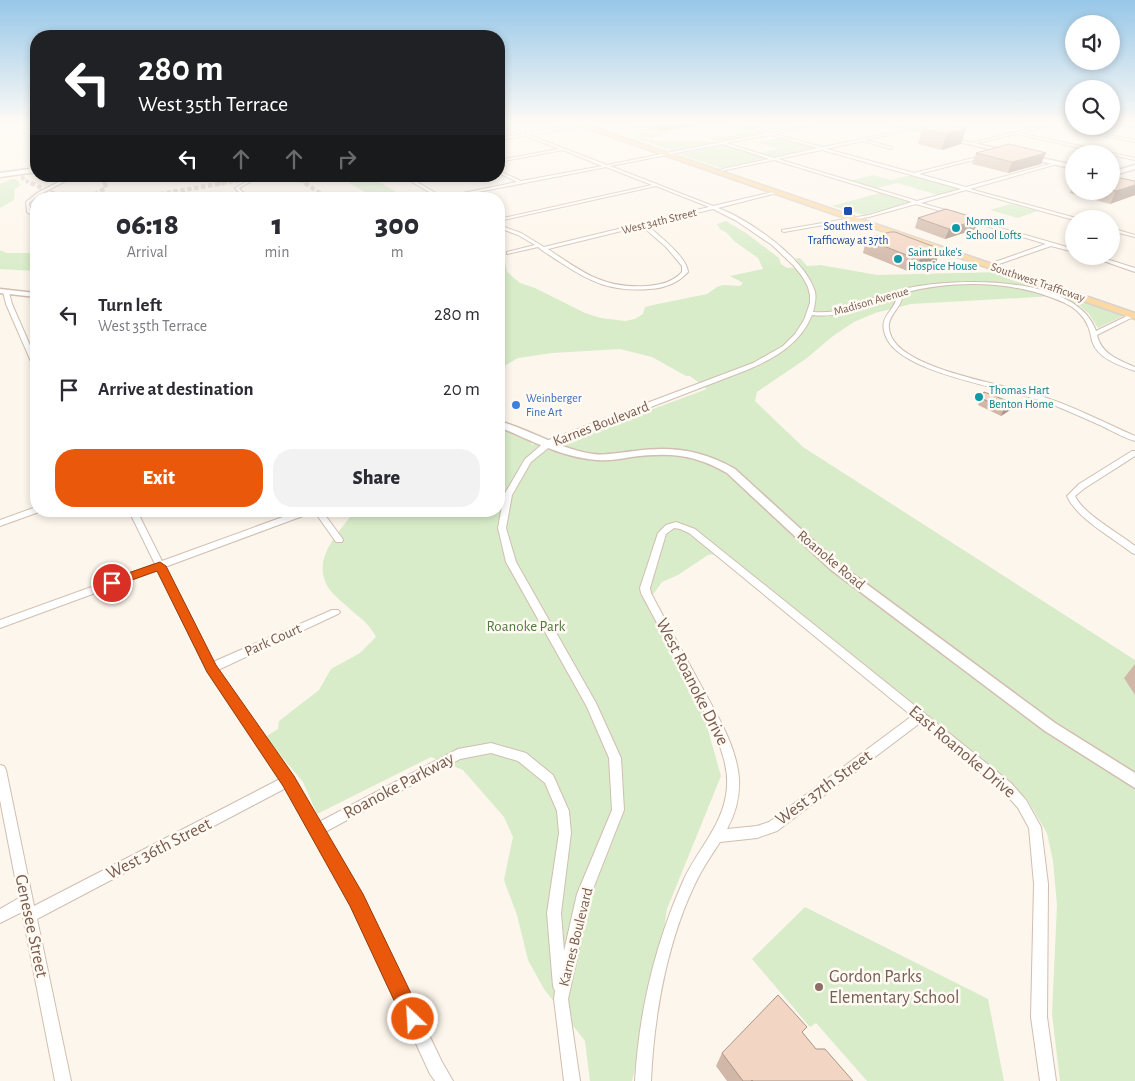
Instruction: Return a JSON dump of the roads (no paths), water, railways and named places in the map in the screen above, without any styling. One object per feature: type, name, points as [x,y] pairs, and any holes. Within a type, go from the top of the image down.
[{"type":"main road","points":[[0,175],[27,172]]},
{"type":"main road","name":"Southwest Trafficway","points":[[721,172],[997,263],[1134,314]]},
{"type":"main road","name":"Southwest Trafficway","points":[[729,172],[1134,314]]},
{"type":"street","points":[[478,192],[574,172]]},
{"type":"street","points":[[624,172],[714,207],[744,223],[775,245],[792,262],[812,289],[811,313]]},
{"type":"street","points":[[818,172],[958,215]]},
{"type":"street","points":[[907,172],[1065,217]]},
{"type":"street","points":[[913,174],[919,172]]},
{"type":"street","points":[[784,231],[857,218],[1023,172]]},
{"type":"street","points":[[505,175],[521,183]]},
{"type":"street","points":[[42,192],[62,182]]},
{"type":"street","points":[[241,192],[237,188],[248,182]]},
{"type":"street","points":[[415,182],[434,192]]},
{"type":"street","points":[[505,219],[657,185]]},
{"type":"street","name":"West 34th Street","points":[[509,253],[644,225],[776,192]]},
{"type":"street","points":[[30,201],[27,203],[30,212]]},
{"type":"street","points":[[967,218],[1065,248]]},
{"type":"street","points":[[505,229],[540,248],[585,277],[607,285],[632,289],[648,288],[673,282],[685,272],[685,266],[668,246],[644,225]]},
{"type":"street","points":[[1120,232],[1135,236]]},
{"type":"street","points":[[997,263],[1051,244]]},
{"type":"street","points":[[1119,265],[1135,270]]},
{"type":"street","name":"Madison Avenue","points":[[811,313],[837,314],[872,300],[930,286],[960,284],[1027,289],[1055,297],[1077,307],[1087,316],[1096,344],[1100,349],[1115,360],[1135,369]]},
{"type":"street","points":[[3,291],[30,294]]},
{"type":"street","points":[[3,291],[30,352]]},
{"type":"street","points":[[900,292],[900,298],[886,317],[885,326],[890,342],[902,353],[938,370],[1043,399],[1135,439]]},
{"type":"street","points":[[0,306],[9,304]]},
{"type":"street","name":"Karnes Boulevard","points":[[505,512],[508,495],[528,462],[549,443],[746,369],[771,357],[787,346],[805,326],[811,313]]},
{"type":"street","points":[[1094,334],[1134,314]]},
{"type":"street","name":"Roanoke Road","points":[[505,426],[549,443],[595,457],[671,450],[694,453],[715,461],[731,471],[834,566],[1050,727],[1135,781]]},
{"type":"street","points":[[1135,453],[1082,486],[1071,496],[1074,504],[1082,512],[1118,536],[1135,551]]},
{"type":"street","points":[[0,523],[30,512]]},
{"type":"street","points":[[135,517],[211,668],[288,781],[356,900],[436,1068],[445,1081]]},
{"type":"street","points":[[0,624],[292,517]]},
{"type":"street","points":[[322,517],[338,540]]},
{"type":"street","name":"Karnes Boulevard","points":[[504,517],[502,528],[511,562],[592,706],[616,758],[618,810],[584,894],[561,999],[572,1081]]},
{"type":"street","name":"West Roanoke Drive","points":[[643,1081],[644,1045],[654,989],[666,947],[690,881],[728,818],[734,798],[729,756],[714,721],[645,588],[662,533],[667,526],[674,524],[683,527],[706,543]]},
{"type":"street","name":"East Roanoke Drive","points":[[706,543],[1007,787],[1022,804],[1035,827],[1042,884],[1039,1017],[1048,1081]]},
{"type":"street","name":"Park Court","points":[[211,668],[335,612]]},
{"type":"street","name":"West 37th Street","points":[[718,836],[757,832],[773,826],[920,716]]},
{"type":"street","name":"Roanoke Parkway","points":[[316,830],[458,754],[491,748],[522,757],[549,779],[563,811],[565,833],[554,913],[561,999]]},
{"type":"street","name":"Genesee Street","points":[[0,770],[63,1081]]},
{"type":"street","name":"West 36th Street","points":[[29,916],[288,781]]},
{"type":"street","points":[[0,916],[26,902]]},
{"type":"tunnel","points":[[22,176],[24,180],[33,184]]},
{"type":"tunnel","points":[[217,184],[229,182]]},
{"type":"tunnel","points":[[31,183],[50,192]]},
{"type":"tunnel","points":[[99,192],[106,188],[105,183]]},
{"type":"tunnel","points":[[172,192],[224,183]]},
{"type":"tunnel","points":[[305,183],[318,192]]},
{"type":"place","name":"Southwest Trafficway at 37th","points":[[848,211]]},
{"type":"place","name":"Norman School Lofts","points":[[956,228]]},
{"type":"place","name":"Saint Luke's Hospice House","points":[[898,259]]},
{"type":"place","name":"Thomas Hart Benton Home","points":[[979,397]]},
{"type":"place","name":"Weinberger Fine Art","points":[[516,405]]},
{"type":"place","name":"Gordon Parks Elementary School","points":[[819,987]]},
{"type":"park label","name":"Roanoke Park","points":[[526,626]]}]
